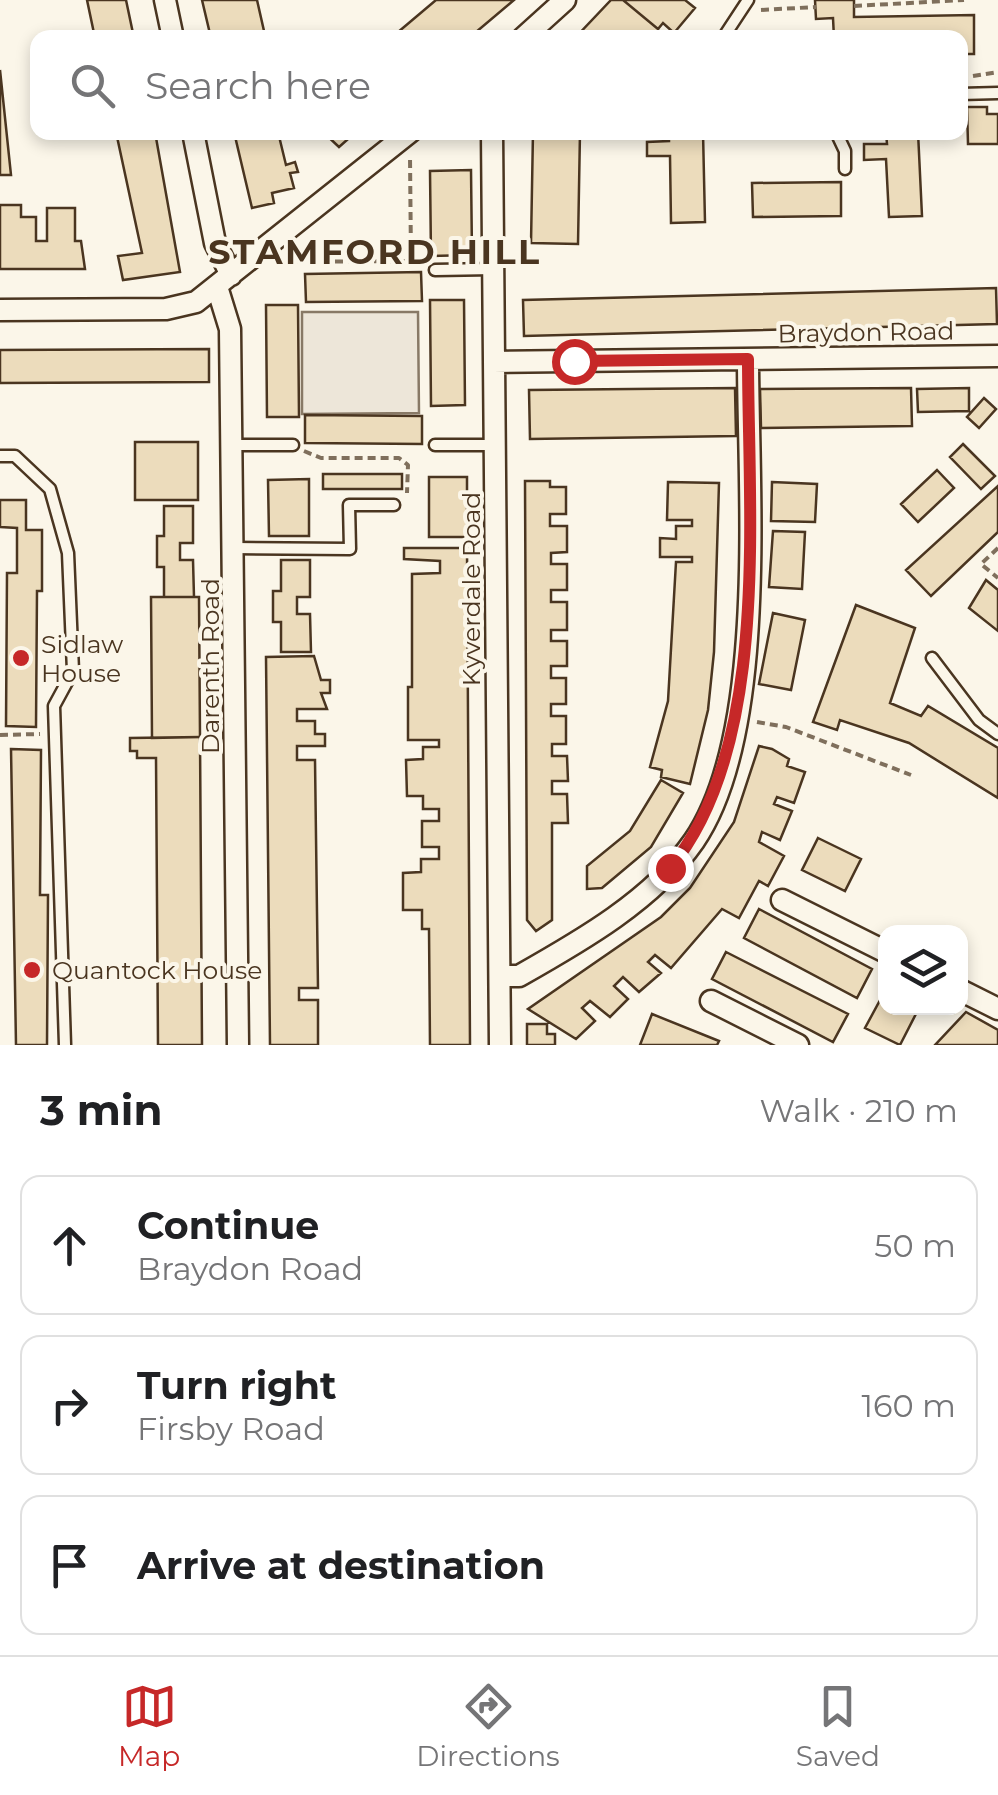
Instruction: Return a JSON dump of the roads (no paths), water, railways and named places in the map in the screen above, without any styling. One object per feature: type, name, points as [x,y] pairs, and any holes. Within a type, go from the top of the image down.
[{"type":"street","points":[[165,0],[171,30]]},
{"type":"street","points":[[532,30],[565,0]]},
{"type":"street","name":"Darenth Road","points":[[194,140],[230,329],[238,1045]]},
{"type":"street","points":[[0,310],[166,309],[196,302],[401,140]]},
{"type":"street","name":"Kyverdale Road","points":[[492,140],[500,1045]]},
{"type":"street","name":"Braydon Road","points":[[494,362],[998,356]]},
{"type":"street","points":[[500,976],[519,976],[642,896],[694,840],[712,804],[737,719],[746,612],[748,359]]},
{"type":"street","points":[[782,900],[878,948]]},
{"type":"street","points":[[968,994],[998,1009]]},
{"type":"street","points":[[711,1000],[798,1045]]},
{"type":"lane","points":[[728,30],[750,0]]},
{"type":"lane","points":[[968,94],[998,93]]},
{"type":"lane","points":[[840,140],[845,151],[845,169]]},
{"type":"lane","points":[[434,270],[494,269]]},
{"type":"lane","points":[[232,446],[293,446]]},
{"type":"lane","points":[[435,446],[495,446]]},
{"type":"lane","points":[[0,456],[15,456],[50,490],[68,552],[72,670],[54,706],[65,1045]]},
{"type":"lane","points":[[234,548],[350,549],[349,505],[394,505]]},
{"type":"lane","points":[[932,658],[980,720],[998,734]]},
{"type":"place","name":"Sidlaw House","points":[[21,658]]},
{"type":"place","name":"Quantock House","points":[[32,970]]},
{"type":"district","name":"STAMFORD HILL","points":[[375,251]]}]
